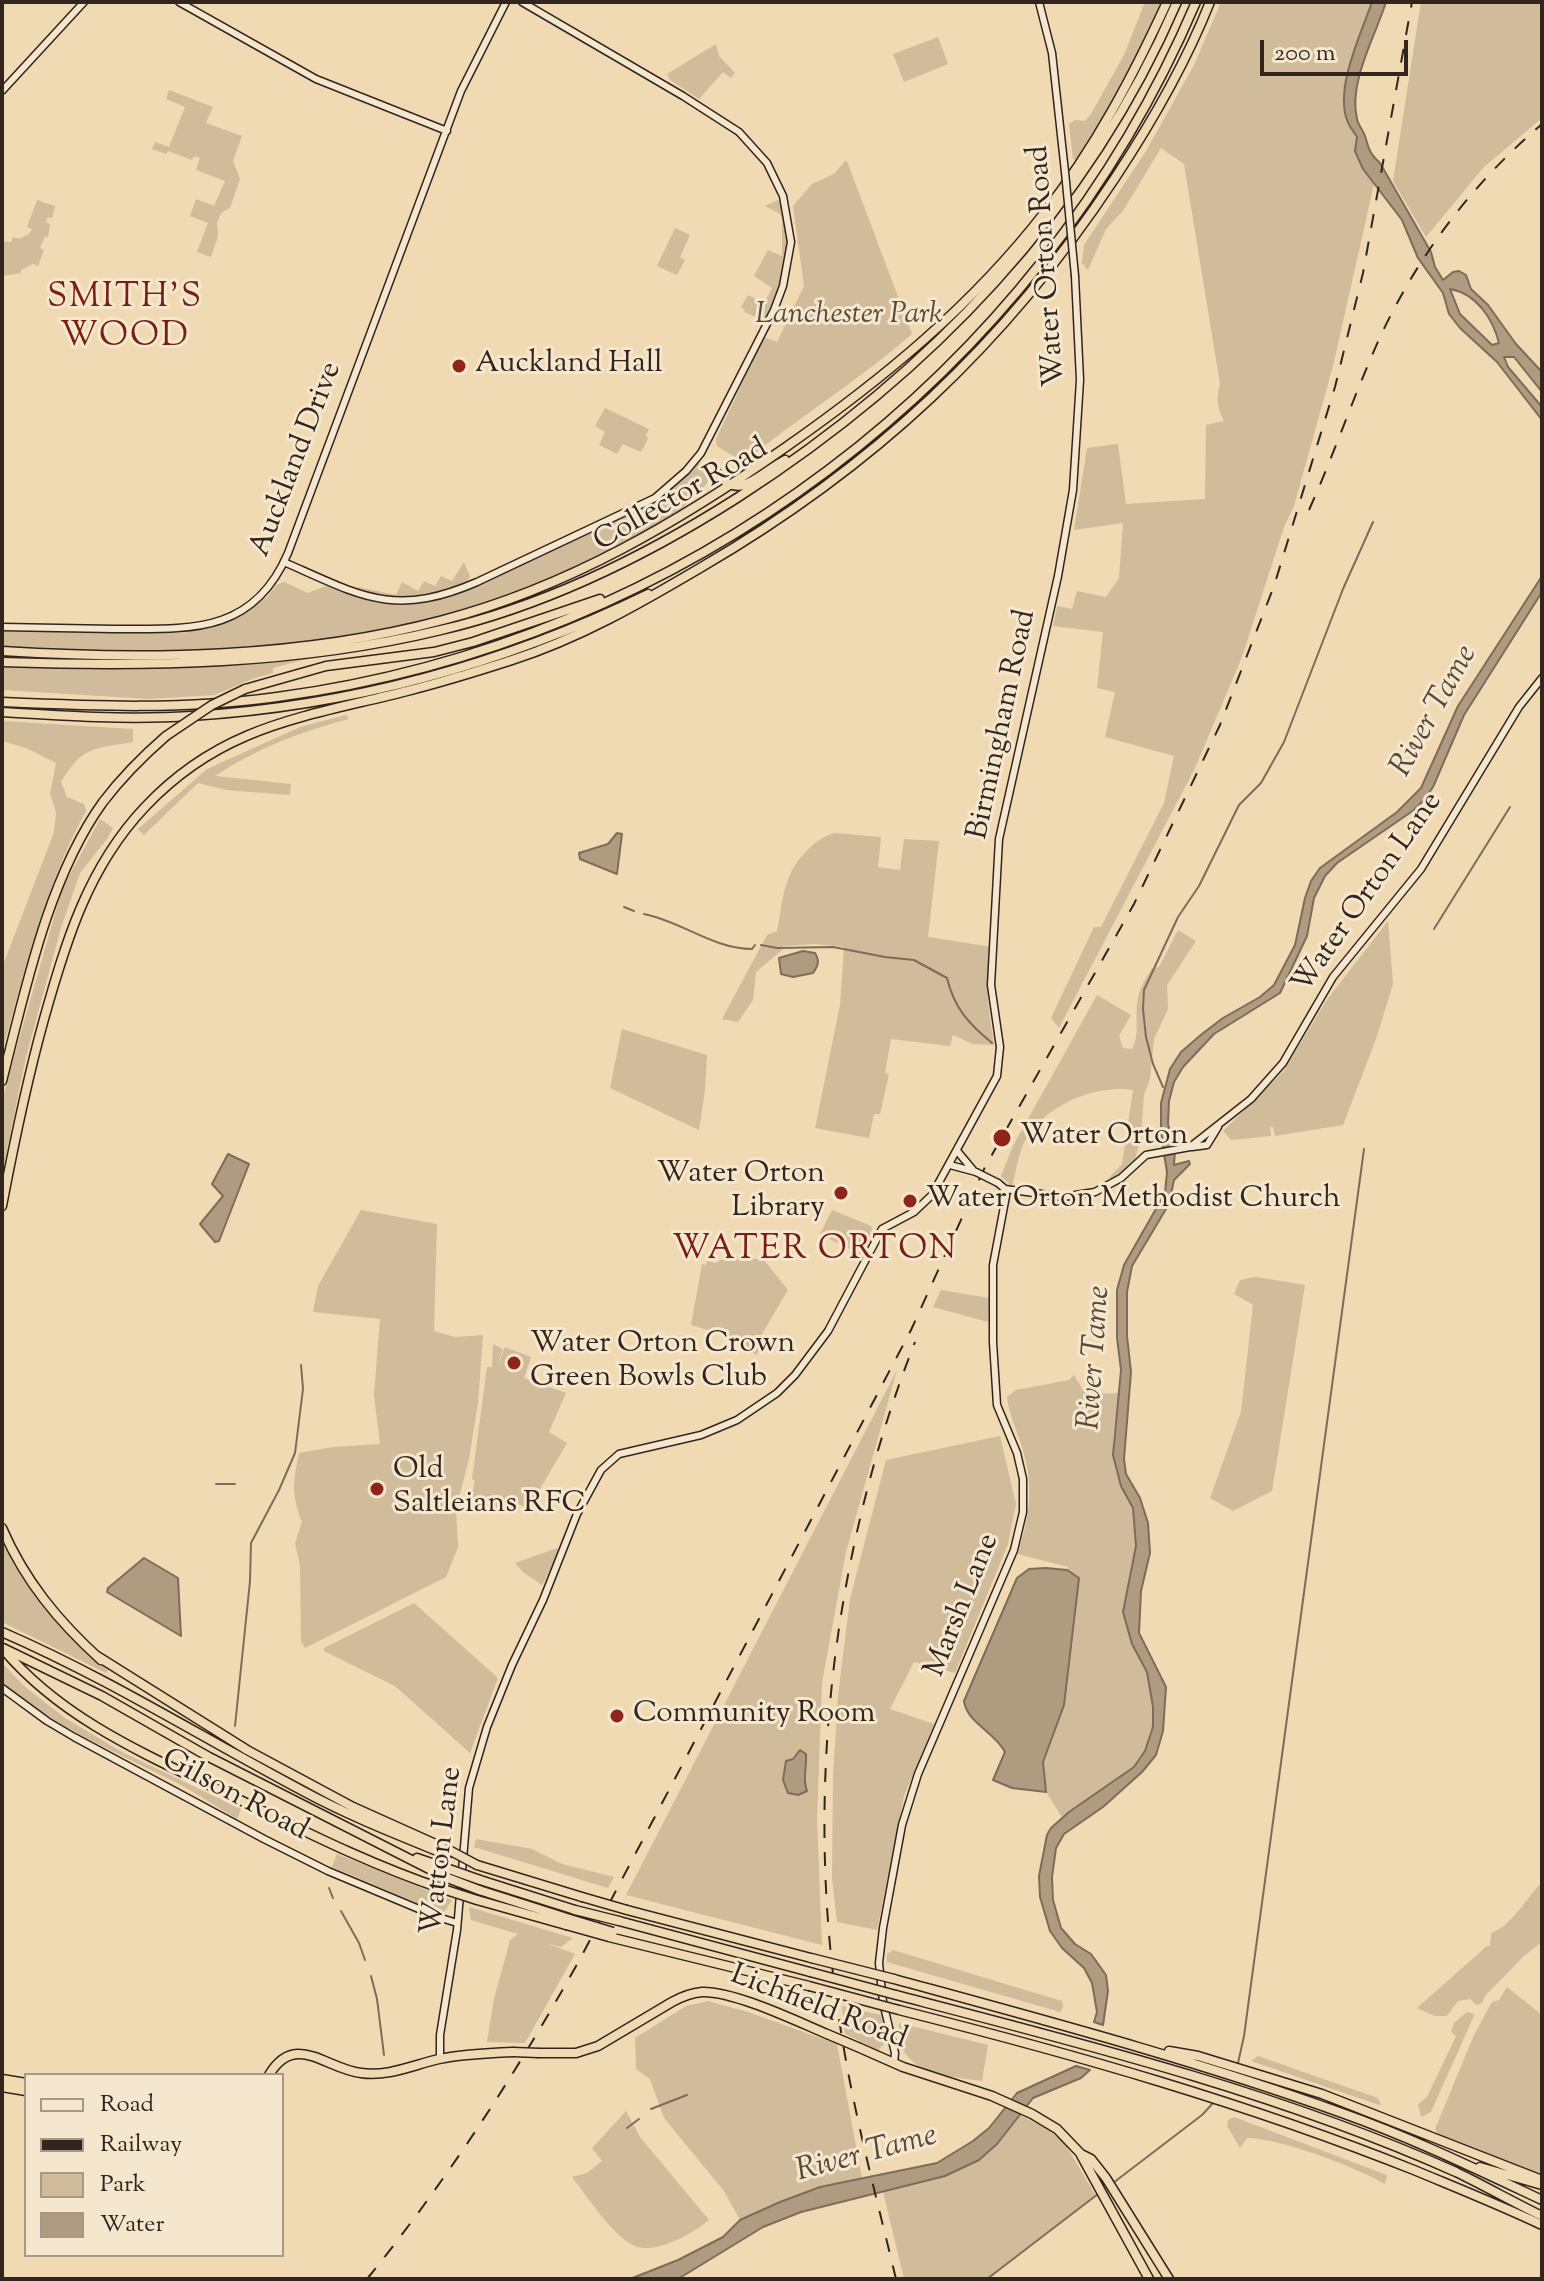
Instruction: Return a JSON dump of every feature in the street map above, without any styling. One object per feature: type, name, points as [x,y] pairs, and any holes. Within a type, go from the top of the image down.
[{"type":"highway","name":"Collector Road","points":[[2,651],[86,656],[183,655],[283,649],[408,629],[490,606],[581,571],[649,536],[730,486],[899,363],[1000,266],[1046,210],[1091,146],[1121,96],[1167,2]]},
{"type":"highway","name":"Collector Road","points":[[2,662],[85,665],[230,662],[331,651],[444,630],[541,598],[626,561],[722,507],[814,445],[870,401],[972,309],[1052,217],[1111,130],[1177,2]]},
{"type":"highway","points":[[2,702],[98,706],[198,705],[352,685],[477,652],[554,625],[652,581],[734,535],[812,483],[888,422],[967,349],[1021,288],[1104,177],[1159,84],[1196,2]]},
{"type":"highway","points":[[2,1206],[35,1055],[70,931],[96,874],[120,836],[164,788],[203,758],[248,733],[325,709],[411,690],[555,646],[620,616],[772,525],[878,446],[963,369],[1031,294],[1083,227],[1165,98],[1210,2]]},
{"type":"highway","points":[[717,473],[736,488],[814,445]]},
{"type":"highway","points":[[2,712],[96,717],[189,716],[278,709],[339,699],[430,677],[530,646],[613,611],[703,567]]},
{"type":"highway","points":[[2,1081],[61,877],[101,804],[134,765],[166,736],[212,705],[245,689],[326,666],[434,652],[473,642],[652,581]]},
{"type":"highway","points":[[2,1528],[42,1600],[74,1636],[111,1670],[231,1752]]},
{"type":"highway","points":[[2,1632],[87,1673],[360,1819],[448,1852]]},
{"type":"highway","points":[[2,1648],[26,1676],[71,1712],[137,1750],[376,1864],[443,1889],[479,1890],[619,1921],[1219,2084],[1326,2121],[1442,2167],[1542,2216]]},
{"type":"highway","points":[[2,1648],[102,1696],[312,1811],[479,1890],[568,1922],[1100,2063],[1229,2101],[1473,2192],[1542,2228]]},
{"type":"highway","points":[[97,1656],[191,1718],[288,1773],[479,1866],[627,1910],[1141,2047],[1198,2056],[1225,2069],[1322,2094],[1542,2183]]},
{"type":"highway","name":"Lichfield Road","points":[[270,2073],[285,2056],[303,2053],[360,2073],[388,2073],[440,2059],[513,2052],[576,2053],[598,2046],[684,1996],[704,1992],[728,1996],[890,2061],[992,2096],[1057,2129],[1081,2154]]},
{"type":"highway","points":[[1243,2074],[1460,2162],[1542,2200]]},
{"type":"highway","points":[[2,2079],[24,2083]]},
{"type":"highway","points":[[2,2087],[24,2091]]},
{"type":"highway","points":[[1081,2154],[1091,2159],[1115,2190],[1169,2279]]},
{"type":"highway","points":[[1081,2154],[1149,2279]]},
{"type":"highway","points":[[1460,2162],[1542,2183]]},
{"type":"main road","points":[[2,91],[84,2]]},
{"type":"main road","points":[[179,2],[316,79],[447,131]]},
{"type":"main road","name":"Auckland Drive","points":[[2,627],[168,630],[202,627],[226,619],[253,601],[271,583],[284,562],[469,74],[506,2]]},
{"type":"main road","points":[[284,562],[362,596],[390,601],[422,601],[464,588],[655,498],[679,478],[701,453],[779,300],[790,254],[790,224],[777,181],[755,147],[707,111],[522,2]]},
{"type":"main road","name":"Water Orton Road","points":[[1039,2],[1053,60],[1080,347],[1080,412],[1067,528]]},
{"type":"main road","name":"Birmingham Road","points":[[619,1454],[717,1429],[748,1414],[795,1375],[820,1344],[879,1233],[887,1224],[922,1206],[950,1165],[997,1076],[1000,1047],[991,985],[1001,823],[1067,528]]},
{"type":"main road","name":"Water Orton Lane","points":[[1005,1189],[1050,1197],[1089,1194],[1121,1178],[1144,1157],[1187,1148],[1251,1099],[1283,1063],[1326,986],[1421,869],[1519,707],[1542,678]]},
{"type":"main road","points":[[958,1152],[975,1171]]},
{"type":"main road","points":[[950,1165],[975,1171],[1005,1189]]},
{"type":"main road","name":"Marsh Lane","points":[[890,2061],[893,2044],[883,2002],[879,1963],[902,1825],[918,1774],[1014,1550],[1023,1512],[1020,1464],[999,1412],[994,1383],[993,1265],[1006,1200],[1005,1189]]},
{"type":"main road","name":"Watton Lane","points":[[440,2059],[440,2035],[457,1923],[469,1788],[475,1763],[500,1693],[543,1600],[573,1522],[601,1470],[619,1454]]},
{"type":"main road","name":"Gilson Road","points":[[2,1688],[74,1737],[264,1839],[328,1871],[457,1923]]},
{"type":"green space","points":[[1145,2],[1162,2],[1111,102],[1076,160],[1073,159],[1069,124],[1075,120],[1085,121],[1091,114],[1124,55]]},
{"type":"green space","points":[[1221,2],[1372,2],[1352,57],[1343,100],[1357,137],[1355,151],[1374,184],[1333,366],[1294,506],[1284,527],[1242,657],[1195,768],[1059,1028],[1051,1018],[1094,927],[1101,927],[1164,803],[1174,756],[1105,737],[1115,692],[1097,688],[1103,632],[1053,626],[1057,606],[1072,609],[1077,591],[1106,597],[1119,578],[1123,523],[1074,530],[1087,448],[1118,444],[1126,504],[1205,499],[1206,425],[1224,421],[1218,403],[1220,384],[1184,164],[1161,148],[1123,211],[1106,229],[1088,270],[1082,263],[1084,245],[1146,151],[1194,65]]},
{"type":"green space","points":[[1421,2],[1542,2],[1542,118],[1484,167],[1426,237],[1393,181]]},
{"type":"green space","points":[[938,37],[948,64],[904,82],[893,54]]},
{"type":"green space","points":[[716,44],[719,56],[735,73],[731,78],[723,72],[699,99],[670,80],[667,74]]},
{"type":"green space","points":[[169,90],[213,107],[206,123],[242,136],[233,161],[240,179],[230,208],[221,213],[217,223],[218,236],[211,257],[197,252],[208,223],[190,216],[196,199],[214,206],[225,181],[196,170],[200,158],[194,156],[192,160],[152,149],[155,142],[169,147],[185,107],[166,99]]},
{"type":"green space","name":"Lanchester Park","points":[[845,161],[912,334],[753,455],[740,460],[717,446],[716,439],[764,337],[777,342],[804,286],[793,206],[812,184],[834,174]]},
{"type":"green space","points":[[37,200],[55,206],[52,218],[48,217],[46,222],[50,224],[48,237],[45,236],[40,248],[44,250],[38,266],[33,264],[21,273],[2,276],[3,241],[11,242],[13,237],[19,239],[29,234],[32,229],[27,227]]},
{"type":"green space","points":[[778,200],[785,212],[788,243],[782,278],[765,321],[744,312],[741,307],[748,295],[764,303],[772,288],[754,276],[768,250],[782,256],[782,219],[780,214],[765,206]]},
{"type":"green space","points":[[675,228],[690,235],[680,257],[685,260],[677,275],[657,266]]},
{"type":"green space","points":[[605,408],[649,429],[641,452],[623,444],[617,454],[599,445],[605,432],[595,426]]},
{"type":"green space","points":[[698,463],[707,467],[711,475],[703,488],[675,513],[639,536],[510,595],[425,621],[365,634],[245,648],[123,651],[2,647],[2,631],[181,633],[211,628],[238,617],[267,597],[276,585],[284,582],[308,593],[326,586],[376,603],[400,605],[438,600],[482,583],[656,500],[671,490]]},
{"type":"green space","points":[[464,562],[470,576],[467,583],[440,592],[399,598],[357,590],[358,587],[396,595],[402,582],[418,591],[424,581],[435,586],[441,576],[452,581]]},
{"type":"green space","points":[[303,660],[273,668],[273,673],[215,695],[149,699],[2,690],[2,667],[190,668]]},
{"type":"green space","points":[[346,715],[349,719],[279,742],[215,776],[291,784],[290,795],[226,790],[198,783],[144,835],[138,829],[207,769],[300,727]]},
{"type":"green space","points":[[2,721],[133,729],[133,742],[108,746],[83,755],[61,782],[67,797],[84,804],[86,811],[47,899],[2,1053],[2,968],[54,832],[56,812],[50,794],[56,763],[26,748],[2,741]]},
{"type":"green space","points":[[100,819],[113,828],[80,873],[61,928],[26,1057],[2,1174],[2,1101],[10,1071],[62,889]]},
{"type":"green space","points":[[835,833],[881,837],[878,867],[900,870],[904,839],[939,841],[928,937],[992,947],[987,983],[994,1045],[973,1044],[953,1035],[950,1046],[891,1039],[885,1073],[889,1074],[880,1114],[874,1114],[869,1138],[815,1128],[840,1005],[844,947],[816,944],[782,946],[782,950],[756,972],[753,1000],[738,1022],[722,1019],[767,935],[777,931],[785,888],[793,868],[815,844]]},
{"type":"green space","points":[[1388,921],[1393,984],[1343,1125],[1275,1136],[1273,1127],[1270,1127],[1271,1136],[1231,1140],[1223,1131],[1283,1072],[1326,1001]]},
{"type":"green space","points":[[1178,930],[1196,941],[1167,985],[1168,1009],[1154,1039],[1150,1079],[1144,1095],[1141,1137],[1134,1163],[1112,1180],[1109,1178],[1122,1164],[1133,1090],[1103,1090],[1059,1107],[1035,1127],[1021,1150],[1012,1187],[1001,1176],[1013,1146],[1097,995],[1131,1015],[1119,1036],[1123,1048],[1132,1049],[1136,1038],[1140,990],[1152,968],[1159,967]]},
{"type":"green space","points":[[622,1029],[707,1055],[699,1130],[610,1088]]},
{"type":"green space","name":"Old Saltleians RFC","points":[[361,1210],[437,1224],[434,1331],[455,1337],[483,1335],[478,1403],[469,1459],[456,1509],[458,1547],[446,1577],[305,1648],[301,1641],[300,1566],[295,1543],[302,1522],[294,1488],[299,1453],[380,1444],[374,1395],[380,1319],[313,1312],[318,1286]]},
{"type":"green space","points":[[832,1210],[871,1226],[874,1235],[863,1256],[820,1234]]},
{"type":"green space","points":[[730,1255],[764,1260],[788,1290],[756,1344],[762,1348],[756,1355],[739,1343],[740,1340],[691,1325],[702,1264],[706,1265],[707,1261],[716,1263]]},
{"type":"green space","points":[[1256,1277],[1305,1285],[1272,1491],[1233,1511],[1210,1498],[1241,1412],[1253,1305],[1234,1294],[1240,1280]]},
{"type":"green space","points":[[941,1290],[989,1298],[988,1322],[933,1307]]},
{"type":"green space","points":[[493,1344],[503,1349],[496,1369],[505,1347],[531,1357],[524,1378],[566,1393],[549,1432],[567,1443],[528,1509],[517,1503],[495,1510],[469,1504],[475,1481],[472,1479],[487,1367],[492,1367]]},
{"type":"green space","points":[[897,1370],[846,1552],[822,1683],[817,1819],[822,1945],[626,1895]]},
{"type":"green space","points":[[1074,1375],[1084,1392],[1119,1393],[1113,1438],[1117,1474],[1133,1508],[1136,1546],[1123,1612],[1132,1644],[1147,1672],[1153,1727],[1145,1751],[1134,1767],[1062,1817],[1046,1792],[1043,1762],[1064,1705],[1079,1578],[1067,1570],[1068,1567],[1018,1554],[1026,1526],[1029,1487],[1025,1459],[1007,1397],[1016,1390],[1069,1380]]},
{"type":"green space","points":[[1000,1436],[1016,1504],[1008,1544],[955,1673],[914,1662],[890,1709],[934,1724],[904,1796],[877,1930],[837,1922],[832,1878],[838,1696],[850,1599],[886,1460]]},
{"type":"green space","points":[[2,1539],[34,1594],[108,1670],[106,1673],[2,1622]]},
{"type":"green space","points":[[557,1548],[560,1551],[542,1585],[515,1563]]},
{"type":"green space","points":[[414,1603],[498,1678],[470,1753],[395,1686],[324,1651],[324,1648]]},
{"type":"green space","points":[[2,1663],[24,1686],[65,1718],[122,1752],[241,1809],[237,1819],[181,1785],[84,1737],[42,1712],[2,1682]]},
{"type":"green space","points":[[476,1839],[532,1849],[562,1864],[614,1877],[608,1888],[474,1847]]},
{"type":"green space","points":[[337,1854],[452,1900],[443,1914],[332,1867]]},
{"type":"green space","points":[[1539,1885],[1542,1888],[1542,1942],[1524,1956],[1485,1996],[1482,2003],[1477,2005],[1470,1999],[1458,2001],[1447,2016],[1435,2016],[1417,2008],[1490,1946],[1491,1933],[1511,1920]]},
{"type":"green space","points":[[469,1907],[573,1938],[561,1947],[546,1943],[575,1954],[525,2043],[487,2042],[494,1999],[510,1940],[518,1934],[471,1920]]},
{"type":"green space","points":[[893,1950],[1062,2001],[1063,2007],[1060,2012],[887,1962],[887,1954]]},
{"type":"green space","points":[[1507,1987],[1542,2015],[1542,2175],[1437,2133],[1435,2129],[1474,2035],[1492,2002],[1499,2000]]},
{"type":"green space","points":[[708,2001],[837,2044],[862,2178],[820,2187],[740,2220],[724,2191],[664,2118],[650,2079],[636,2069],[635,2038],[686,2006]]},
{"type":"green space","points":[[842,2006],[881,2015],[886,2034],[878,2050],[845,2034]]},
{"type":"green space","points":[[1467,2012],[1474,2014],[1473,2018],[1431,2112],[1421,2117],[1418,2104],[1427,2097],[1456,2036],[1451,2032],[1454,2023]]},
{"type":"green space","points":[[899,2023],[988,2045],[982,2081],[938,2074],[913,2062],[900,2040]]},
{"type":"green space","points":[[1258,2056],[1378,2098],[1381,2104],[1251,2061]]},
{"type":"green space","points":[[626,2111],[640,2137],[709,2220],[684,2236],[653,2248],[635,2246],[618,2234],[572,2177],[587,2173],[602,2161],[592,2148]]},
{"type":"green space","points":[[1020,2115],[1064,2142],[1096,2196],[987,2279],[904,2279],[883,2192],[975,2159],[1005,2134]]},
{"type":"green space","points":[[1234,2117],[1387,2175],[1385,2184],[1335,2161],[1278,2143],[1247,2138],[1240,2148],[1227,2126],[1228,2120]]},
{"type":"water","points":[[1372,2],[1386,2],[1364,59],[1356,90],[1358,123],[1370,151],[1431,252],[1443,280],[1453,272],[1466,275],[1471,289],[1488,305],[1516,344],[1542,372],[1542,392],[1514,357],[1504,357],[1508,367],[1542,407],[1542,420],[1497,362],[1449,314],[1443,293],[1418,258],[1402,220],[1363,169],[1355,151],[1357,137],[1347,120],[1344,92],[1351,61]],"holes":[[[1450,289],[1460,292],[1482,309],[1493,325],[1499,343],[1492,345],[1460,314]]]},
{"type":"water","points":[[1542,576],[1542,592],[1464,715],[1433,787],[1424,800],[1337,863],[1325,876],[1314,898],[1307,936],[1280,993],[1214,1034],[1183,1067],[1174,1082],[1168,1124],[1175,1149],[1174,1165],[1189,1161],[1190,1164],[1174,1180],[1169,1204],[1132,1266],[1127,1292],[1131,1372],[1124,1459],[1126,1474],[1140,1498],[1148,1523],[1150,1553],[1141,1591],[1139,1633],[1166,1687],[1163,1731],[1156,1755],[1142,1772],[1103,1807],[1064,1834],[1056,1848],[1052,1877],[1053,1900],[1061,1928],[1075,1944],[1091,1954],[1106,1975],[1108,1991],[1103,2025],[1094,2022],[1097,2012],[1092,1983],[1084,1968],[1062,1948],[1050,1931],[1040,1897],[1039,1876],[1051,1828],[1134,1767],[1145,1751],[1153,1727],[1147,1672],[1132,1644],[1123,1612],[1136,1546],[1133,1508],[1121,1486],[1113,1455],[1121,1370],[1117,1290],[1124,1265],[1165,1193],[1167,1172],[1161,1135],[1161,1103],[1170,1069],[1181,1052],[1202,1034],[1274,985],[1295,945],[1311,881],[1320,868],[1397,812],[1421,788],[1458,706]]},
{"type":"water","points":[[617,833],[622,834],[617,874],[580,859],[579,853],[608,844]]},
{"type":"water","points":[[803,951],[817,956],[818,963],[813,973],[793,977],[781,974],[779,958]]},
{"type":"water","points":[[228,1154],[249,1164],[219,1241],[215,1242],[200,1224],[223,1196],[212,1184]]},
{"type":"water","points":[[144,1558],[178,1578],[181,1636],[107,1592]]},
{"type":"water","points":[[1029,1569],[1067,1570],[1079,1578],[1064,1705],[1043,1762],[1046,1792],[1012,1788],[993,1780],[1005,1752],[970,1715],[964,1701],[1017,1578]]},
{"type":"water","points":[[800,1750],[806,1754],[807,1791],[798,1795],[788,1793],[783,1780],[786,1761],[793,1759]]},
{"type":"water","points":[[1076,2066],[1090,2070],[1081,2078],[1033,2098],[997,2144],[979,2160],[945,2176],[801,2212],[763,2227],[678,2279],[630,2279],[678,2260],[723,2237],[740,2220],[780,2202],[820,2187],[937,2163],[989,2128],[1017,2093]]},
{"type":"waterway","points":[[1163,1087],[1146,1037],[1144,990],[1178,917],[1199,886],[1239,805],[1261,783],[1284,742],[1343,589],[1373,522]]},
{"type":"waterway","points":[[1434,929],[1510,807]]},
{"type":"waterway","points":[[624,907],[634,911]]},
{"type":"waterway","points":[[644,914],[724,945],[752,949],[755,945]]},
{"type":"waterway","points":[[761,945],[777,948],[833,947],[914,960],[947,978],[964,1015],[992,1043]]},
{"type":"waterway","points":[[1238,2063],[1364,1149]]},
{"type":"waterway","points":[[235,1726],[251,1543],[295,1453],[303,1389],[301,1365]]},
{"type":"waterway","points":[[216,1484],[235,1484]]},
{"type":"waterway","points":[[329,1888],[333,1898]]},
{"type":"waterway","points":[[341,1911],[365,1960]]},
{"type":"waterway","points":[[371,1976],[384,2055]]},
{"type":"waterway","points":[[651,2109],[687,2095]]},
{"type":"waterway","points":[[1113,2183],[1202,2115],[1214,2102]]},
{"type":"waterway","points":[[627,2128],[639,2119]]},
{"type":"waterway","points":[[987,2279],[1098,2194]]},
{"type":"railway","points":[[367,2279],[426,2203],[480,2124],[532,2043],[580,1959],[911,1330],[985,1167],[1134,904],[1220,725],[1274,586],[1335,387],[1363,273],[1412,2]]},
{"type":"railway","points":[[1309,510],[1362,378],[1412,276],[1471,195],[1542,124]]},
{"type":"railway","points":[[896,2279],[858,2121],[840,2025],[829,1939],[825,1853],[826,1766],[832,1679],[845,1592],[863,1507],[886,1423],[915,1342]]},
{"type":"place","name":"Auckland Hall","points":[[459,366]]},
{"type":"place","name":"Water Orton","points":[[1002,1138]]},
{"type":"place","name":"Water Orton Library","points":[[841,1193]]},
{"type":"place","name":"Water Orton Methodist Church","points":[[910,1201]]},
{"type":"place","name":"Water Orton Crown Green Bowls Club","points":[[514,1363]]},
{"type":"place","name":"Old Saltleians RFC","points":[[377,1489]]},
{"type":"place","name":"Community Room","points":[[617,1716]]},
{"type":"district","name":"SMITH'S WOOD","points":[[125,320]]},
{"type":"district","name":"WATER ORTON","points":[[815,1252]]},
{"type":"water label","name":"River Tame","points":[[1436,712]]},
{"type":"water label","name":"River Tame","points":[[1097,1358]]},
{"type":"water label","name":"River Tame","points":[[867,2156]]}]
